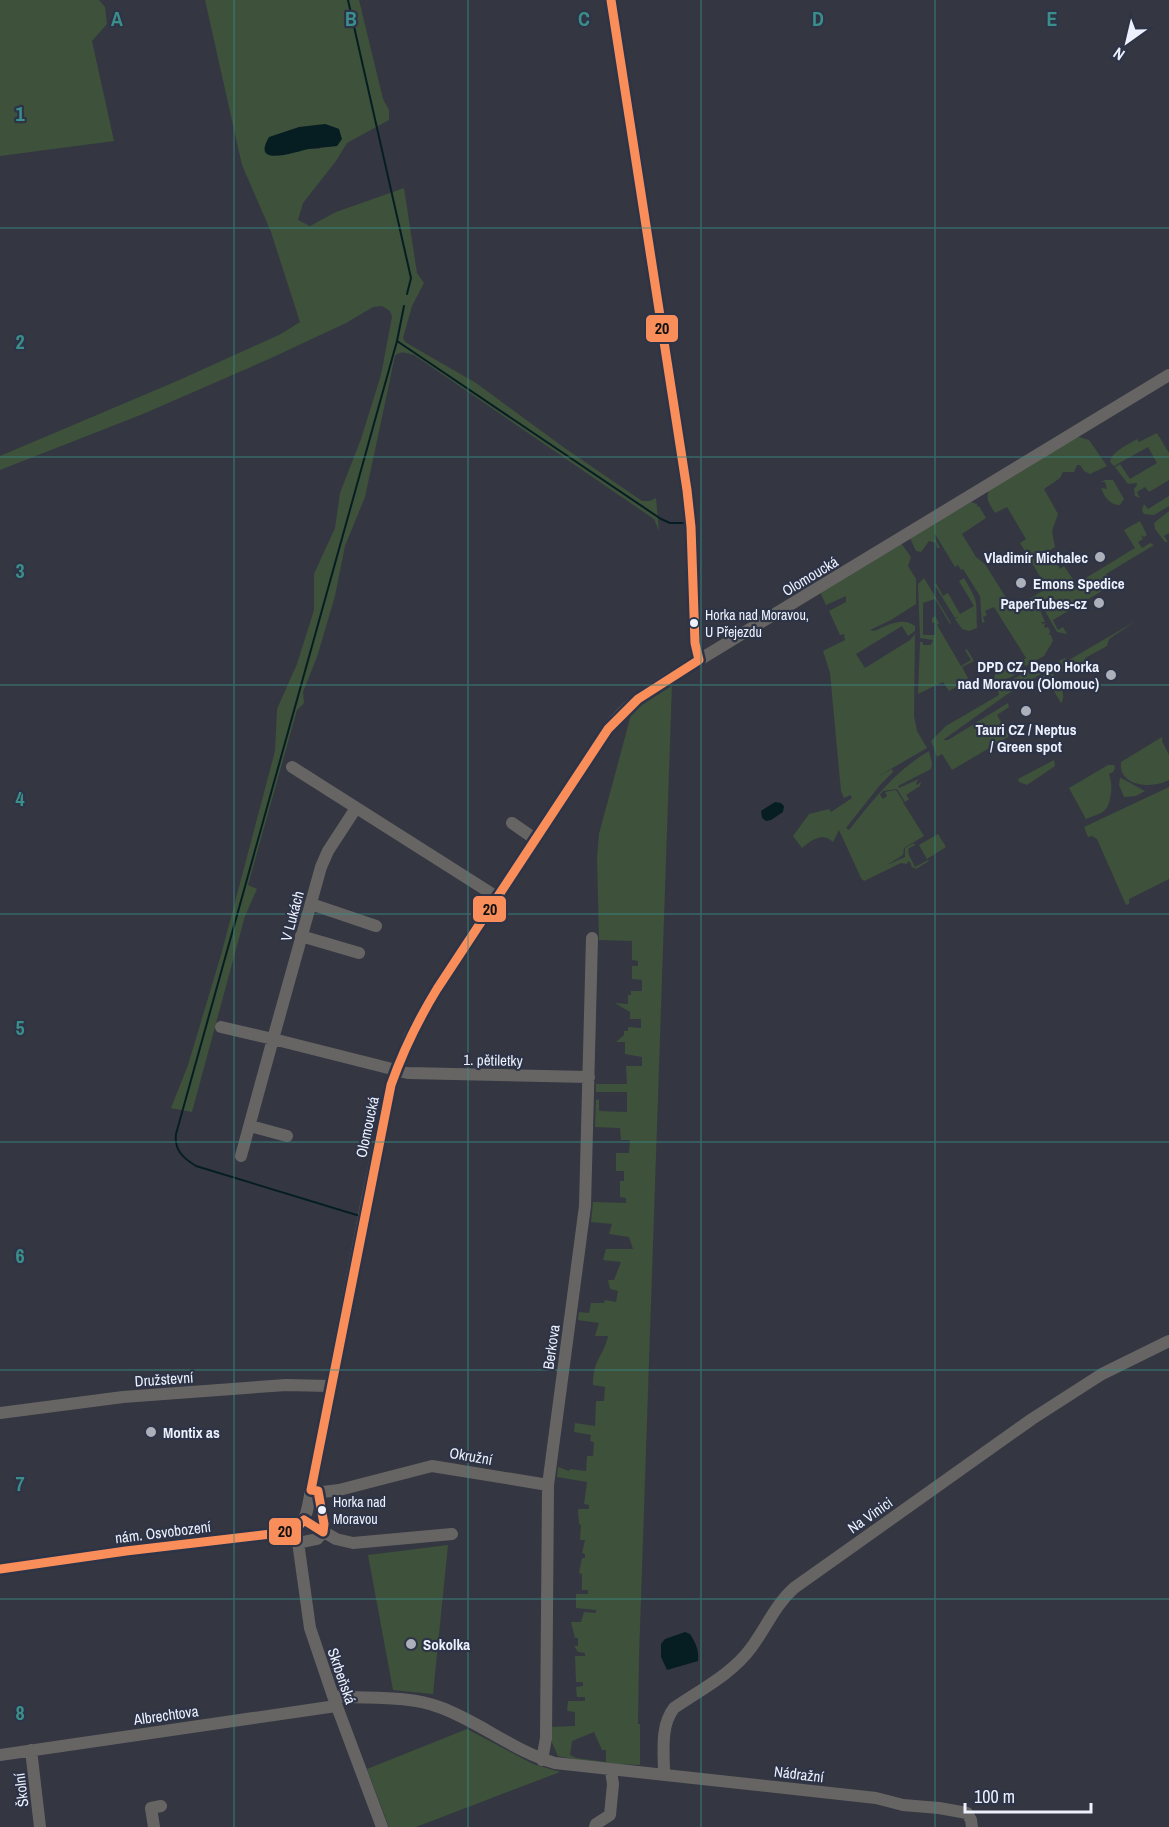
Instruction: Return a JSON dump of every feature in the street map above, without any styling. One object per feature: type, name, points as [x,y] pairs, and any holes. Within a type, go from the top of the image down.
[{"type":"street","points":[[611,0],[690,523],[695,643],[699,660]]},
{"type":"street","name":"Olomoucká","points":[[304,1520],[315,1490],[330,1386],[391,1085],[406,1044],[423,1011],[496,897],[614,720],[637,699],[699,660],[1169,375]]},
{"type":"street","points":[[291,767],[496,897]]},
{"type":"street","name":"V Lukách","points":[[241,1156],[324,860],[356,808]]},
{"type":"street","points":[[512,823],[535,839]]},
{"type":"street","points":[[311,904],[376,926]]},
{"type":"street","points":[[302,936],[358,953]]},
{"type":"street","name":"Berkova","points":[[542,1760],[546,1738],[548,1485],[585,1206],[592,938]]},
{"type":"street","points":[[221,1027],[396,1071]]},
{"type":"street","name":"1. pětiletky","points":[[396,1071],[415,1074],[589,1077]]},
{"type":"street","points":[[250,1126],[287,1136]]},
{"type":"street","name":"Na Vinici","points":[[664,1774],[665,1726],[674,1707],[731,1669],[742,1659],[751,1649],[782,1599],[794,1588],[1032,1419],[1102,1374],[1169,1341]]},
{"type":"street","name":"Družstevní","points":[[0,1413],[91,1401],[286,1384],[330,1386]]},
{"type":"street","name":"Okružní","points":[[315,1490],[346,1489],[432,1466],[548,1485]]},
{"type":"street","points":[[298,1543],[317,1539],[323,1532],[324,1524],[315,1490]]},
{"type":"street","points":[[293,1530],[304,1520],[336,1539],[353,1543],[452,1534]]},
{"type":"street","name":"Skrbeňská","points":[[293,1530],[298,1543],[310,1628],[382,1827]]},
{"type":"street","name":"nám. Osvobození","points":[[0,1569],[293,1530]]},
{"type":"street","name":"Nádražní","points":[[335,1701],[411,1700],[428,1703],[542,1760],[561,1764],[876,1798],[903,1805],[967,1813],[972,1827]]},
{"type":"street","name":"Albrechtova","points":[[0,1755],[335,1701]]},
{"type":"street","name":"Školní","points":[[32,1750],[39,1827]]},
{"type":"street","points":[[595,1827],[610,1815],[613,1784],[611,1771]]},
{"type":"street","points":[[153,1827],[151,1808],[161,1806]]},
{"type":"green space","points":[[0,0],[99,0],[105,7],[107,24],[92,41],[114,141],[0,156]]},
{"type":"green space","points":[[205,0],[359,0],[383,99],[389,110],[389,120],[347,143],[303,203],[298,220],[310,226],[336,212],[404,188],[417,273],[424,283],[412,306],[403,338],[405,342],[476,383],[642,501],[656,498],[659,531],[654,519],[414,355],[402,353],[395,356],[365,497],[345,546],[335,596],[317,657],[303,692],[304,703],[297,710],[248,885],[257,889],[245,916],[192,1112],[171,1108],[188,1065],[221,955],[275,751],[277,709],[297,664],[314,610],[314,574],[335,528],[340,493],[361,439],[381,375],[392,317],[390,311],[382,306],[373,307],[346,323],[269,359],[143,414],[0,470],[0,456],[177,381],[281,334],[300,322],[271,232],[242,165]],"holes":[[[325,124],[339,129],[319,149],[307,149]]]},
{"type":"green space","points":[[1157,433],[1169,453],[1169,480],[1149,492],[1145,487],[1137,492],[1140,498],[1135,496],[1134,489],[1137,483],[1128,484],[1115,467],[1120,464],[1130,479],[1157,463],[1148,447],[1114,466],[1110,462],[1111,458],[1117,451],[1137,439],[1139,442]]},
{"type":"green space","points":[[1079,437],[1089,440],[1107,466],[1090,474],[1077,465],[1074,472],[1063,472],[1060,478],[1044,489],[1058,514],[1052,531],[1055,547],[1049,551],[1060,569],[1064,566],[1076,584],[1135,548],[1124,530],[1140,521],[1147,535],[1144,537],[1141,535],[1143,539],[1138,542],[1142,548],[1150,543],[1154,545],[1106,574],[1112,585],[1053,620],[1058,630],[1063,627],[1067,634],[1057,632],[1041,604],[1038,605],[1045,622],[1041,622],[1046,623],[1044,626],[1048,627],[1053,641],[1044,656],[1026,666],[1021,662],[1026,658],[994,607],[985,611],[987,615],[983,617],[985,622],[982,623],[980,596],[963,569],[961,570],[958,565],[955,567],[935,534],[934,537],[940,548],[937,548],[936,543],[929,541],[921,552],[916,551],[910,538],[971,502],[977,504],[986,518],[962,534],[976,557],[985,564],[1013,609],[1047,588],[1020,543],[1026,539],[1007,507],[995,513],[988,501],[988,492]]},
{"type":"green space","points":[[1113,480],[1124,499],[1120,505],[1111,502],[1104,495],[1101,488],[1107,489],[1105,482],[1101,482]]},
{"type":"green space","points":[[1169,496],[1169,506],[1154,515],[1144,514],[1142,510],[1144,504],[1148,509]]},
{"type":"green space","points":[[1169,511],[1169,533],[1164,536],[1168,542],[1165,542],[1155,529],[1154,523]]},
{"type":"green space","points":[[901,543],[911,557],[908,566],[916,579],[916,604],[870,630],[874,631],[894,623],[905,622],[915,626],[915,631],[908,636],[902,626],[856,654],[865,668],[910,640],[915,634],[914,716],[917,731],[927,748],[877,777],[892,769],[893,772],[846,828],[849,830],[895,777],[929,751],[931,769],[898,786],[899,788],[919,779],[916,783],[917,785],[921,782],[920,786],[906,795],[909,799],[905,802],[897,789],[883,791],[880,795],[883,799],[887,796],[885,792],[896,790],[904,803],[902,804],[924,836],[904,848],[903,855],[887,865],[905,857],[905,848],[914,843],[915,845],[908,849],[915,867],[929,861],[916,869],[908,861],[907,864],[901,863],[864,881],[839,830],[833,842],[821,837],[802,848],[793,836],[809,814],[829,809],[831,812],[852,798],[850,795],[844,798],[841,791],[830,673],[823,651],[845,640],[844,634],[840,635],[829,611],[846,602],[846,596],[826,605],[820,592]]},
{"type":"green space","points":[[924,578],[951,623],[935,599],[923,603],[923,635],[935,635],[935,622],[932,623],[932,618],[935,616],[939,623],[937,625],[961,666],[971,660],[965,650],[967,649],[974,661],[962,667],[969,680],[949,691],[943,682],[918,694],[920,642],[923,642],[923,645],[931,645],[933,640],[920,638],[918,584]]},
{"type":"green space","points":[[964,578],[976,606],[977,628],[969,631],[962,629],[955,619],[959,616],[955,618],[934,584],[936,583],[943,596],[948,593],[960,614],[974,606],[959,581]]},
{"type":"green space","points":[[1136,621],[1109,639],[1107,646],[1085,658],[1087,663],[1068,674],[1061,671],[1059,661],[1065,658],[1067,661]]},
{"type":"green space","points":[[1016,663],[1019,670],[1014,675],[1005,679],[994,679],[996,670],[1002,666],[1005,670]]},
{"type":"green space","points":[[1044,664],[1062,688],[1061,703],[1049,683],[1040,689],[1042,683],[1052,675],[1030,686],[1047,673],[1046,671],[1006,695],[943,740],[948,740],[1008,703],[1009,707],[997,715],[1008,737],[952,770],[942,754],[937,757],[931,741],[946,726],[999,695],[998,691],[1002,686],[1036,666]]},
{"type":"green space","points":[[672,683],[639,1657],[640,1765],[594,1763],[558,1756],[550,1738],[551,1727],[575,1726],[575,1712],[567,1711],[568,1701],[585,1701],[585,1697],[577,1697],[576,1687],[583,1686],[583,1682],[576,1682],[575,1656],[585,1656],[585,1653],[578,1652],[574,1646],[578,1646],[578,1638],[575,1638],[571,1622],[581,1622],[584,1612],[596,1613],[596,1610],[576,1608],[576,1594],[588,1594],[588,1590],[582,1590],[582,1574],[579,1573],[582,1558],[585,1558],[585,1554],[582,1553],[585,1540],[580,1540],[581,1525],[578,1509],[589,1509],[589,1505],[584,1504],[587,1482],[557,1477],[558,1467],[569,1471],[570,1469],[586,1471],[587,1456],[593,1456],[594,1442],[590,1441],[591,1435],[574,1432],[575,1423],[595,1426],[596,1401],[604,1401],[605,1387],[593,1385],[593,1378],[608,1336],[595,1336],[599,1323],[578,1320],[579,1312],[589,1313],[591,1303],[604,1303],[605,1300],[616,1302],[618,1291],[610,1289],[608,1280],[614,1280],[621,1262],[603,1260],[606,1249],[633,1249],[629,1237],[609,1234],[612,1224],[591,1222],[593,1202],[626,1203],[626,1198],[620,1197],[620,1181],[624,1181],[624,1171],[616,1171],[616,1153],[629,1153],[630,1140],[621,1140],[620,1128],[595,1127],[596,1100],[599,1099],[599,1111],[627,1112],[627,1092],[596,1092],[596,1084],[627,1084],[626,1066],[642,1066],[642,1057],[625,1054],[625,1042],[616,1042],[624,1035],[624,1031],[628,1031],[628,1027],[641,1028],[641,1019],[630,1019],[630,1012],[615,1003],[628,1004],[628,995],[631,995],[631,991],[642,991],[642,980],[632,979],[632,966],[638,966],[638,961],[632,960],[632,941],[599,940],[597,858],[599,834],[634,707]],"holes":[[[594,1732],[602,1750],[606,1750],[606,1762],[570,1755],[572,1741]]]},
{"type":"green space","points":[[1162,737],[1169,755],[1169,780],[1146,785],[1138,784],[1125,777],[1121,762]]},
{"type":"green space","points":[[1054,760],[1055,766],[1027,785],[1019,782],[1018,779]]},
{"type":"green space","points":[[1108,765],[1114,765],[1115,768],[1109,774],[1111,788],[1108,805],[1101,813],[1086,819],[1069,788]]},
{"type":"green space","points":[[1120,778],[1145,791],[1136,796],[1124,797],[1119,785]]},
{"type":"green space","points":[[1169,787],[1169,879],[1129,899],[1129,904],[1126,905],[1097,839],[1092,836],[1088,837],[1084,827]]},
{"type":"green space","points":[[938,834],[946,847],[927,859],[919,845]]},
{"type":"green space","name":"Sokolka","points":[[448,1545],[433,1694],[393,1690],[368,1555]]},
{"type":"green space","points":[[467,1729],[533,1764],[560,1772],[416,1827],[389,1827],[367,1769]]},
{"type":"shaded area","points":[[325,124],[339,129],[342,139],[337,146],[277,156],[266,153],[265,147],[269,137],[299,127]]},
{"type":"shaded area","points":[[775,802],[784,806],[783,812],[766,821],[762,818],[761,811]]},
{"type":"shaded area","points":[[685,1632],[690,1634],[695,1644],[698,1661],[667,1670],[661,1657],[661,1644],[665,1639]]},
{"type":"waterway","points":[[348,0],[411,278],[407,294]]},
{"type":"waterway","points":[[360,1216],[196,1166],[180,1153],[176,1145],[176,1134],[397,341],[404,306]]},
{"type":"waterway","points":[[397,341],[661,519],[670,523],[686,523]]},
{"type":"transit line","name":"20","points":[[0,1569],[279,1533],[297,1528],[304,1520],[323,1532],[324,1524],[318,1491],[311,1490],[391,1085],[406,1048],[437,989],[608,729],[638,699],[699,660],[695,643],[691,527],[687,490],[611,0]]},
{"type":"place","name":"Vladimír Michalec","points":[[1100,557]]},
{"type":"place","name":"Emons Spedice","points":[[1021,583]]},
{"type":"place","name":"PaperTubes-cz","points":[[1099,603]]},
{"type":"place","name":"Horka nad Moravou, U Přejezdu","points":[[694,623]]},
{"type":"place","name":"DPD CZ, Depo Horka nad Moravou (Olomouc)","points":[[1111,675]]},
{"type":"place","name":"Tauri CZ / Neptus / Green spot","points":[[1026,711]]},
{"type":"place","name":"Montix as","points":[[151,1432]]},
{"type":"place","name":"Horka nad Moravou","points":[[322,1510]]},
{"type":"place","name":"Sokolka","points":[[411,1644]]}]
